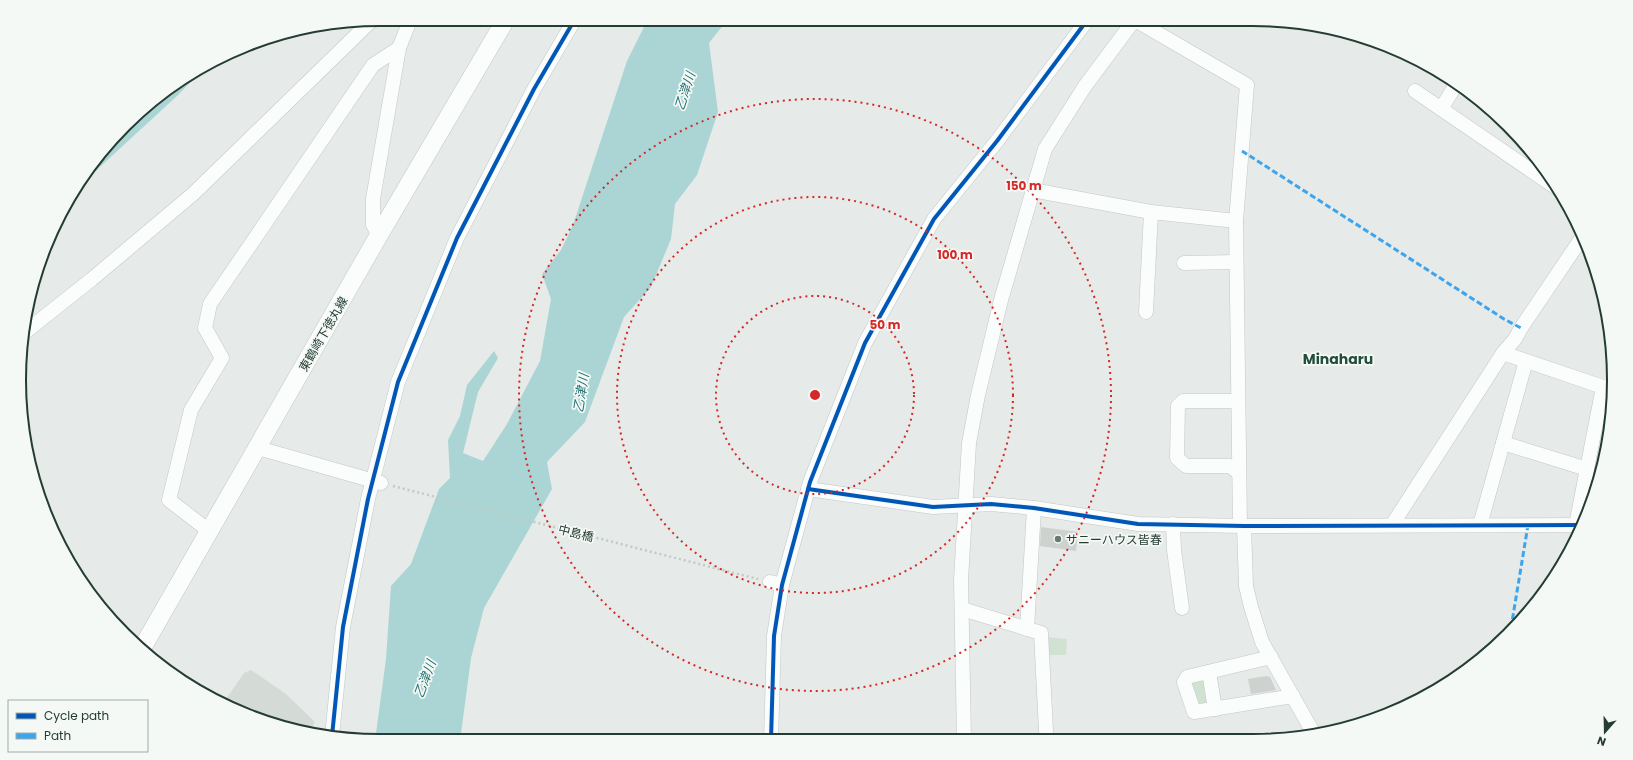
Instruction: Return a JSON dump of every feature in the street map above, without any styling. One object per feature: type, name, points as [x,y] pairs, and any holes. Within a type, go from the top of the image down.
[{"type":"street","points":[[379,235],[373,225],[373,199],[399,48],[408,26]]},
{"type":"street","name":"東鶴崎下徳丸線","points":[[145,644],[379,235],[502,26]]},
{"type":"street","points":[[333,731],[343,627],[377,482],[398,382],[457,238],[534,89],[571,26]]},
{"type":"street","points":[[771,734],[776,584],[808,489],[865,343],[934,220],[997,141],[1083,26]]},
{"type":"street","points":[[964,734],[961,580],[969,444],[978,395],[1001,300],[1045,149],[1085,86],[1130,26]]},
{"type":"street","points":[[1147,26],[1247,85],[1236,222],[1239,473],[1245,574],[1251,607],[1262,642],[1311,729]]},
{"type":"street","points":[[30,328],[92,279],[193,194],[365,27]]},
{"type":"street","points":[[209,531],[168,500],[191,410],[222,358],[205,328],[210,304],[373,65],[399,48]]},
{"type":"street","points":[[1441,109],[1454,88]]},
{"type":"street","points":[[1415,92],[1545,180]]},
{"type":"street","points":[[1032,190],[1150,212],[1236,222]]},
{"type":"street","points":[[1146,312],[1150,212]]},
{"type":"street","points":[[1392,524],[1503,353],[1515,339],[1579,242]]},
{"type":"street","points":[[1184,263],[1236,262]]},
{"type":"street","points":[[1503,353],[1603,387],[1587,469],[1581,513]]},
{"type":"street","points":[[1480,525],[1526,361]]},
{"type":"street","points":[[1238,401],[1183,401],[1178,406],[1177,458],[1186,466],[1230,466],[1239,473]]},
{"type":"street","points":[[1503,443],[1587,469]]},
{"type":"street","points":[[258,448],[377,482]]},
{"type":"street","points":[[808,489],[933,507],[991,504],[1034,508],[1138,524],[1242,526],[1392,524],[1575,525]]},
{"type":"street","points":[[1027,629],[1034,508]]},
{"type":"street","points":[[1173,524],[1174,550],[1182,608]]},
{"type":"street","points":[[962,609],[1041,633],[1046,731]]},
{"type":"street","points":[[1271,657],[1187,677],[1184,682],[1194,712],[1293,696]]},
{"type":"street","points":[[1209,672],[1215,709]]},
{"type":"shaded area","points":[[251,670],[286,694],[315,722],[312,727],[266,715],[226,699],[244,673]]},
{"type":"green space","points":[[1046,637],[1067,639],[1066,655],[1047,655]]},
{"type":"green space","points":[[1203,678],[1211,702],[1199,708],[1189,681]]},
{"type":"water","name":"乙津川","points":[[644,26],[722,26],[709,43],[718,112],[697,175],[675,204],[671,239],[651,287],[624,317],[585,422],[547,462],[552,489],[484,608],[471,658],[461,734],[376,734],[386,659],[391,586],[411,564],[439,489],[450,478],[448,440],[460,416],[467,385],[494,351],[498,358],[478,392],[463,453],[483,461],[507,424],[540,361],[551,299],[542,274],[561,250],[573,225],[627,61]]},
{"type":"water","points":[[193,80],[92,174],[114,147],[147,114],[164,99]]},
{"type":"building","name":"サニーハウス皆春","points":[[1041,527],[1078,532],[1076,551],[1040,546]]},
{"type":"building","points":[[1266,676],[1270,677],[1276,690],[1251,694],[1248,679]]},
{"type":"marked path","points":[[1242,151],[1504,319],[1521,328]]},
{"type":"marked path","points":[[1512,620],[1528,525]]},
{"type":"cycle path","points":[[333,731],[343,627],[368,499],[398,382],[457,238],[534,89],[571,26]]},
{"type":"cycle path","points":[[771,734],[774,636],[782,585],[810,482],[865,343],[934,219],[997,141],[1083,26]]},
{"type":"cycle path","points":[[808,489],[933,507],[991,504],[1034,508],[1138,524],[1244,526],[1575,525]]},
{"type":"place","name":"サニーハウス皆春","points":[[1058,539]]},
{"type":"district","name":"Minaharu","points":[[1338,359]]}]
